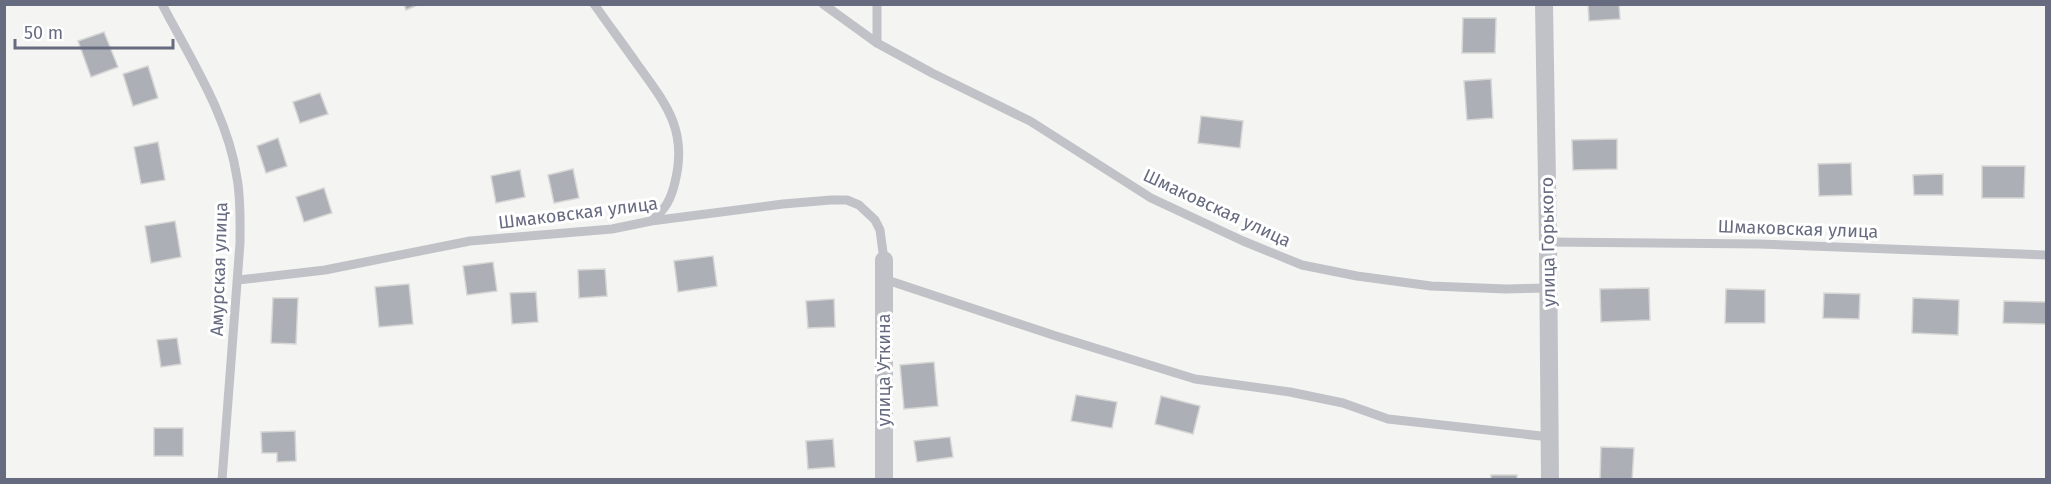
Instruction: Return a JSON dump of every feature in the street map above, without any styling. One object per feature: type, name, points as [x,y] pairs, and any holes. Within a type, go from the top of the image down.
[{"type":"street","name":"улица Горького","points":[[1544,4],[1550,480]]},
{"type":"street","name":"улица Уткина","points":[[884,260],[884,480]]},
{"type":"lane","name":"Амурская улица","points":[[162,4],[214,102],[230,146],[237,177],[240,206],[238,280],[222,480]]},
{"type":"lane","points":[[594,4],[668,107],[676,128],[679,147],[678,168],[670,200],[662,213],[651,221]]},
{"type":"lane","name":"Шмаковская улица","points":[[823,4],[877,43],[1030,121],[1151,198],[1243,241],[1302,265],[1357,276],[1431,286],[1549,288]]},
{"type":"lane","points":[[877,4],[877,43]]},
{"type":"lane","name":"Шмаковская улица","points":[[238,280],[325,270],[470,242],[612,229],[651,221],[783,204],[847,200],[860,205],[875,220],[880,230],[884,260]]},
{"type":"lane","name":"Шмаковская улица","points":[[1548,242],[1759,244],[2046,255]]},
{"type":"lane","points":[[884,279],[1195,379],[1290,392],[1343,403],[1388,419],[1550,437]]},
{"type":"building","points":[[404,4],[420,4],[406,10]]},
{"type":"building","points":[[1588,4],[1619,4],[1620,19],[1589,21]]},
{"type":"building","points":[[1463,18],[1496,18],[1495,53],[1462,53]]},
{"type":"building","points":[[104,32],[118,67],[91,77],[78,41]]},
{"type":"building","points":[[148,66],[158,98],[133,106],[123,74]]},
{"type":"building","points":[[1491,79],[1493,118],[1467,120],[1464,81]]},
{"type":"building","points":[[320,93],[328,114],[300,123],[293,102]]},
{"type":"building","points":[[1201,116],[1243,121],[1240,148],[1198,143]]},
{"type":"building","points":[[278,138],[287,166],[266,173],[257,146]]},
{"type":"building","points":[[1617,139],[1617,169],[1573,170],[1572,140]]},
{"type":"building","points":[[158,142],[165,180],[141,184],[134,147]]},
{"type":"building","points":[[1851,163],[1852,195],[1819,196],[1818,164]]},
{"type":"building","points":[[1982,166],[2025,166],[2024,198],[1982,198]]},
{"type":"building","points":[[573,169],[579,198],[554,203],[548,175]]},
{"type":"building","points":[[520,170],[525,197],[496,203],[491,176]]},
{"type":"building","points":[[1943,174],[1943,195],[1914,195],[1913,175]]},
{"type":"building","points":[[324,188],[332,213],[304,222],[296,197]]},
{"type":"building","points":[[175,221],[181,257],[151,263],[145,226]]},
{"type":"building","points":[[713,256],[717,286],[678,292],[674,261]]},
{"type":"building","points":[[493,262],[497,291],[467,295],[463,266]]},
{"type":"building","points":[[605,269],[607,296],[579,298],[578,270]]},
{"type":"building","points":[[409,284],[413,324],[379,327],[375,287]]},
{"type":"building","points":[[1649,288],[1650,320],[1601,322],[1600,289]]},
{"type":"building","points":[[1726,289],[1765,290],[1765,323],[1725,323]]},
{"type":"building","points":[[536,292],[538,322],[512,324],[510,293]]},
{"type":"building","points":[[1824,293],[1860,294],[1859,319],[1823,318]]},
{"type":"building","points":[[273,298],[298,298],[296,344],[271,343]]},
{"type":"building","points":[[1913,298],[1959,300],[1958,335],[1912,333]]},
{"type":"building","points":[[834,299],[835,327],[808,328],[806,301]]},
{"type":"building","points":[[2004,301],[2046,302],[2046,324],[2003,323]]},
{"type":"building","points":[[177,338],[181,364],[161,367],[157,340]]},
{"type":"building","points":[[934,362],[938,406],[904,409],[900,365]]},
{"type":"building","points":[[1076,395],[1117,402],[1112,428],[1071,421]]},
{"type":"building","points":[[1161,396],[1200,406],[1193,434],[1155,424]]},
{"type":"building","points":[[154,428],[183,428],[183,456],[154,456]]},
{"type":"building","points":[[295,431],[296,461],[277,462],[277,453],[262,453],[261,432]]},
{"type":"building","points":[[950,437],[953,457],[917,462],[914,441]]},
{"type":"building","points":[[833,439],[835,467],[808,469],[806,441]]},
{"type":"building","points":[[1601,447],[1634,448],[1632,480],[1600,480]]},
{"type":"building","points":[[1491,475],[1517,475],[1517,480],[1491,480]]}]
